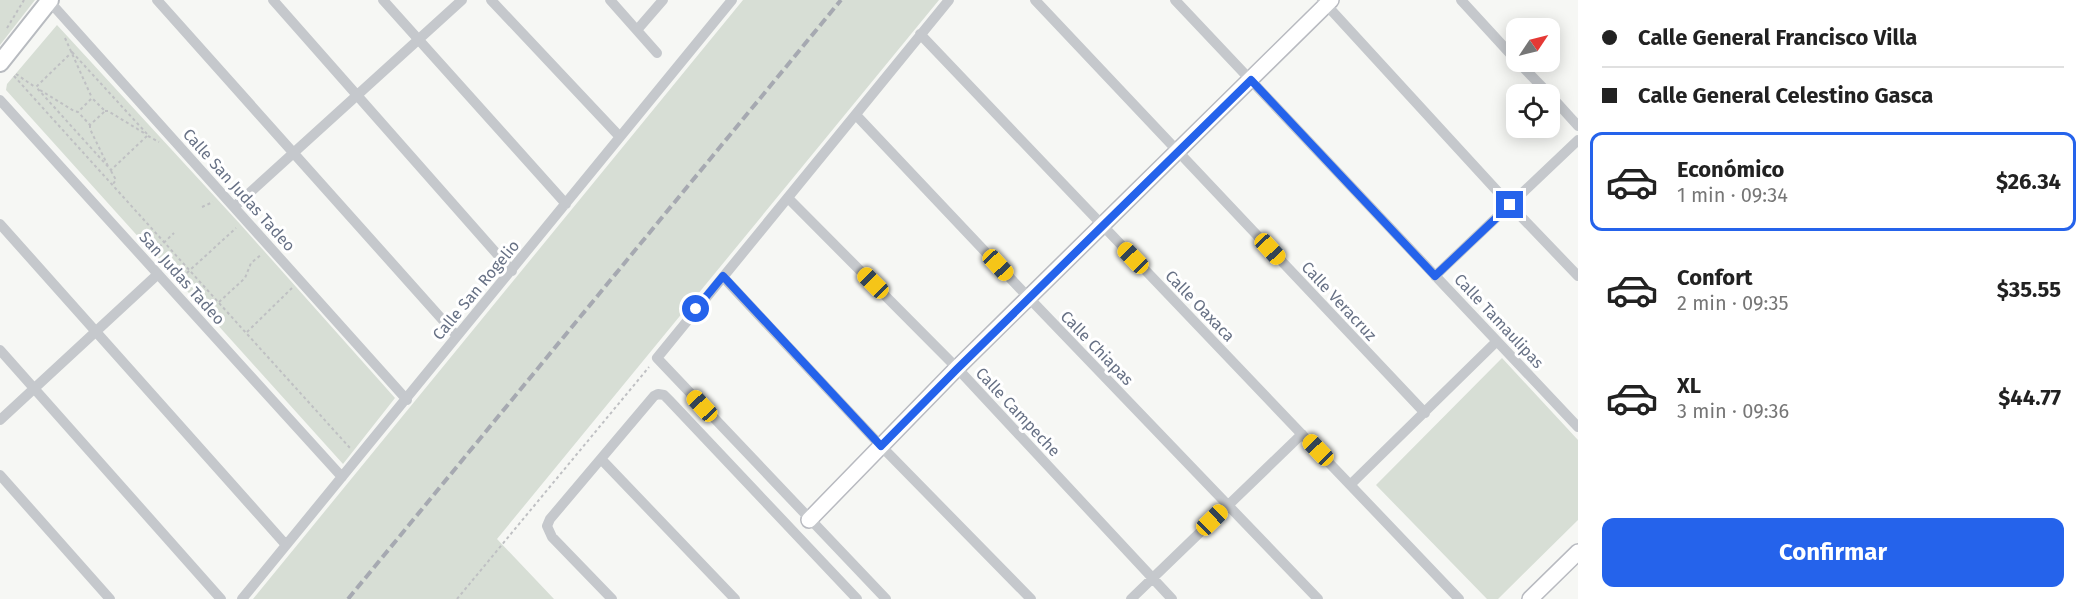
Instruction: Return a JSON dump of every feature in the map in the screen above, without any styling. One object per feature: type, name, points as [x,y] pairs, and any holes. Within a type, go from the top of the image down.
[{"type":"main road","points":[[0,63],[50,0]]},
{"type":"street","name":"Calle San Judas Tadeo","points":[[50,0],[407,400]]},
{"type":"street","points":[[157,0],[457,336]]},
{"type":"street","points":[[273,0],[512,271]]},
{"type":"street","points":[[383,0],[566,204]]},
{"type":"street","points":[[234,207],[462,0]]},
{"type":"street","points":[[491,0],[620,137]]},
{"type":"street","points":[[610,0],[657,53]]},
{"type":"street","points":[[637,30],[663,0]]},
{"type":"street","name":"Calle San Rogelio","points":[[242,599],[732,0]]},
{"type":"street","points":[[886,599],[657,358],[948,0]]},
{"type":"street","name":"Calle Veracruz","points":[[1035,0],[1425,413]]},
{"type":"street","name":"Calle Tamaulipas","points":[[1175,0],[1578,427]]},
{"type":"street","points":[[1461,0],[1506,49]]},
{"type":"street","points":[[809,520],[957,369],[1251,80],[1326,2],[1510,205],[1578,276]]},
{"type":"street","name":"Calle Oaxaca","points":[[920,34],[1459,599]]},
{"type":"street","points":[[1527,72],[1539,84]]},
{"type":"street","name":"San Judas Tadeo","points":[[0,100],[342,477]]},
{"type":"street","points":[[1560,107],[1578,126]]},
{"type":"street","name":"Calle Chiapas","points":[[856,115],[1318,599]]},
{"type":"street","points":[[1435,276],[1578,140]]},
{"type":"street","name":"Calle Campeche","points":[[788,198],[957,369],[1172,599]]},
{"type":"street","points":[[0,224],[286,545]]},
{"type":"street","points":[[0,420],[158,274]]},
{"type":"street","points":[[723,276],[881,446],[1031,599]]},
{"type":"street","points":[[1351,484],[1497,341]]},
{"type":"street","points":[[0,351],[222,599]]},
{"type":"street","points":[[612,599],[552,537],[547,526],[550,519],[654,396],[660,394],[669,400],[857,599]]},
{"type":"street","points":[[1131,599],[1302,434]]},
{"type":"street","points":[[601,459],[735,599]]},
{"type":"street","points":[[0,475],[110,599]]},
{"type":"street","points":[[1530,599],[1578,552]]},
{"type":"path","points":[[7,28],[24,0]]},
{"type":"path","points":[[64,35],[92,98],[105,111],[148,135]]},
{"type":"path","points":[[36,87],[72,52]]},
{"type":"path","points":[[72,52],[148,135]]},
{"type":"path","points":[[113,185],[116,180],[90,125],[78,112],[15,75],[189,271],[353,451]]},
{"type":"path","points":[[36,87],[111,170]]},
{"type":"path","points":[[78,112],[92,98]]},
{"type":"path","points":[[90,125],[105,111]]},
{"type":"path","points":[[111,170],[148,135]]},
{"type":"path","points":[[202,207],[218,200]]},
{"type":"path","points":[[178,282],[240,224]]},
{"type":"path","points":[[153,254],[174,233]]},
{"type":"path","points":[[219,303],[245,278],[252,261],[264,252]]},
{"type":"path","points":[[246,333],[294,285]]},
{"type":"path","points":[[457,599],[657,358]]},
{"type":"shaded area","points":[[0,0],[35,0],[0,45]]},
{"type":"shaded area","points":[[743,0],[939,0],[497,539],[554,599],[253,599]]},
{"type":"shaded area","points":[[57,25],[240,224],[395,398],[343,464],[6,90],[7,84]]},
{"type":"shaded area","points":[[1502,358],[1578,440],[1578,520],[1498,599],[1487,599],[1376,485]]},
{"type":"railway","points":[[348,599],[841,0]]},
{"type":"route","points":[[696,309],[723,276],[881,446],[1251,80],[1435,276],[1510,205]]}]
